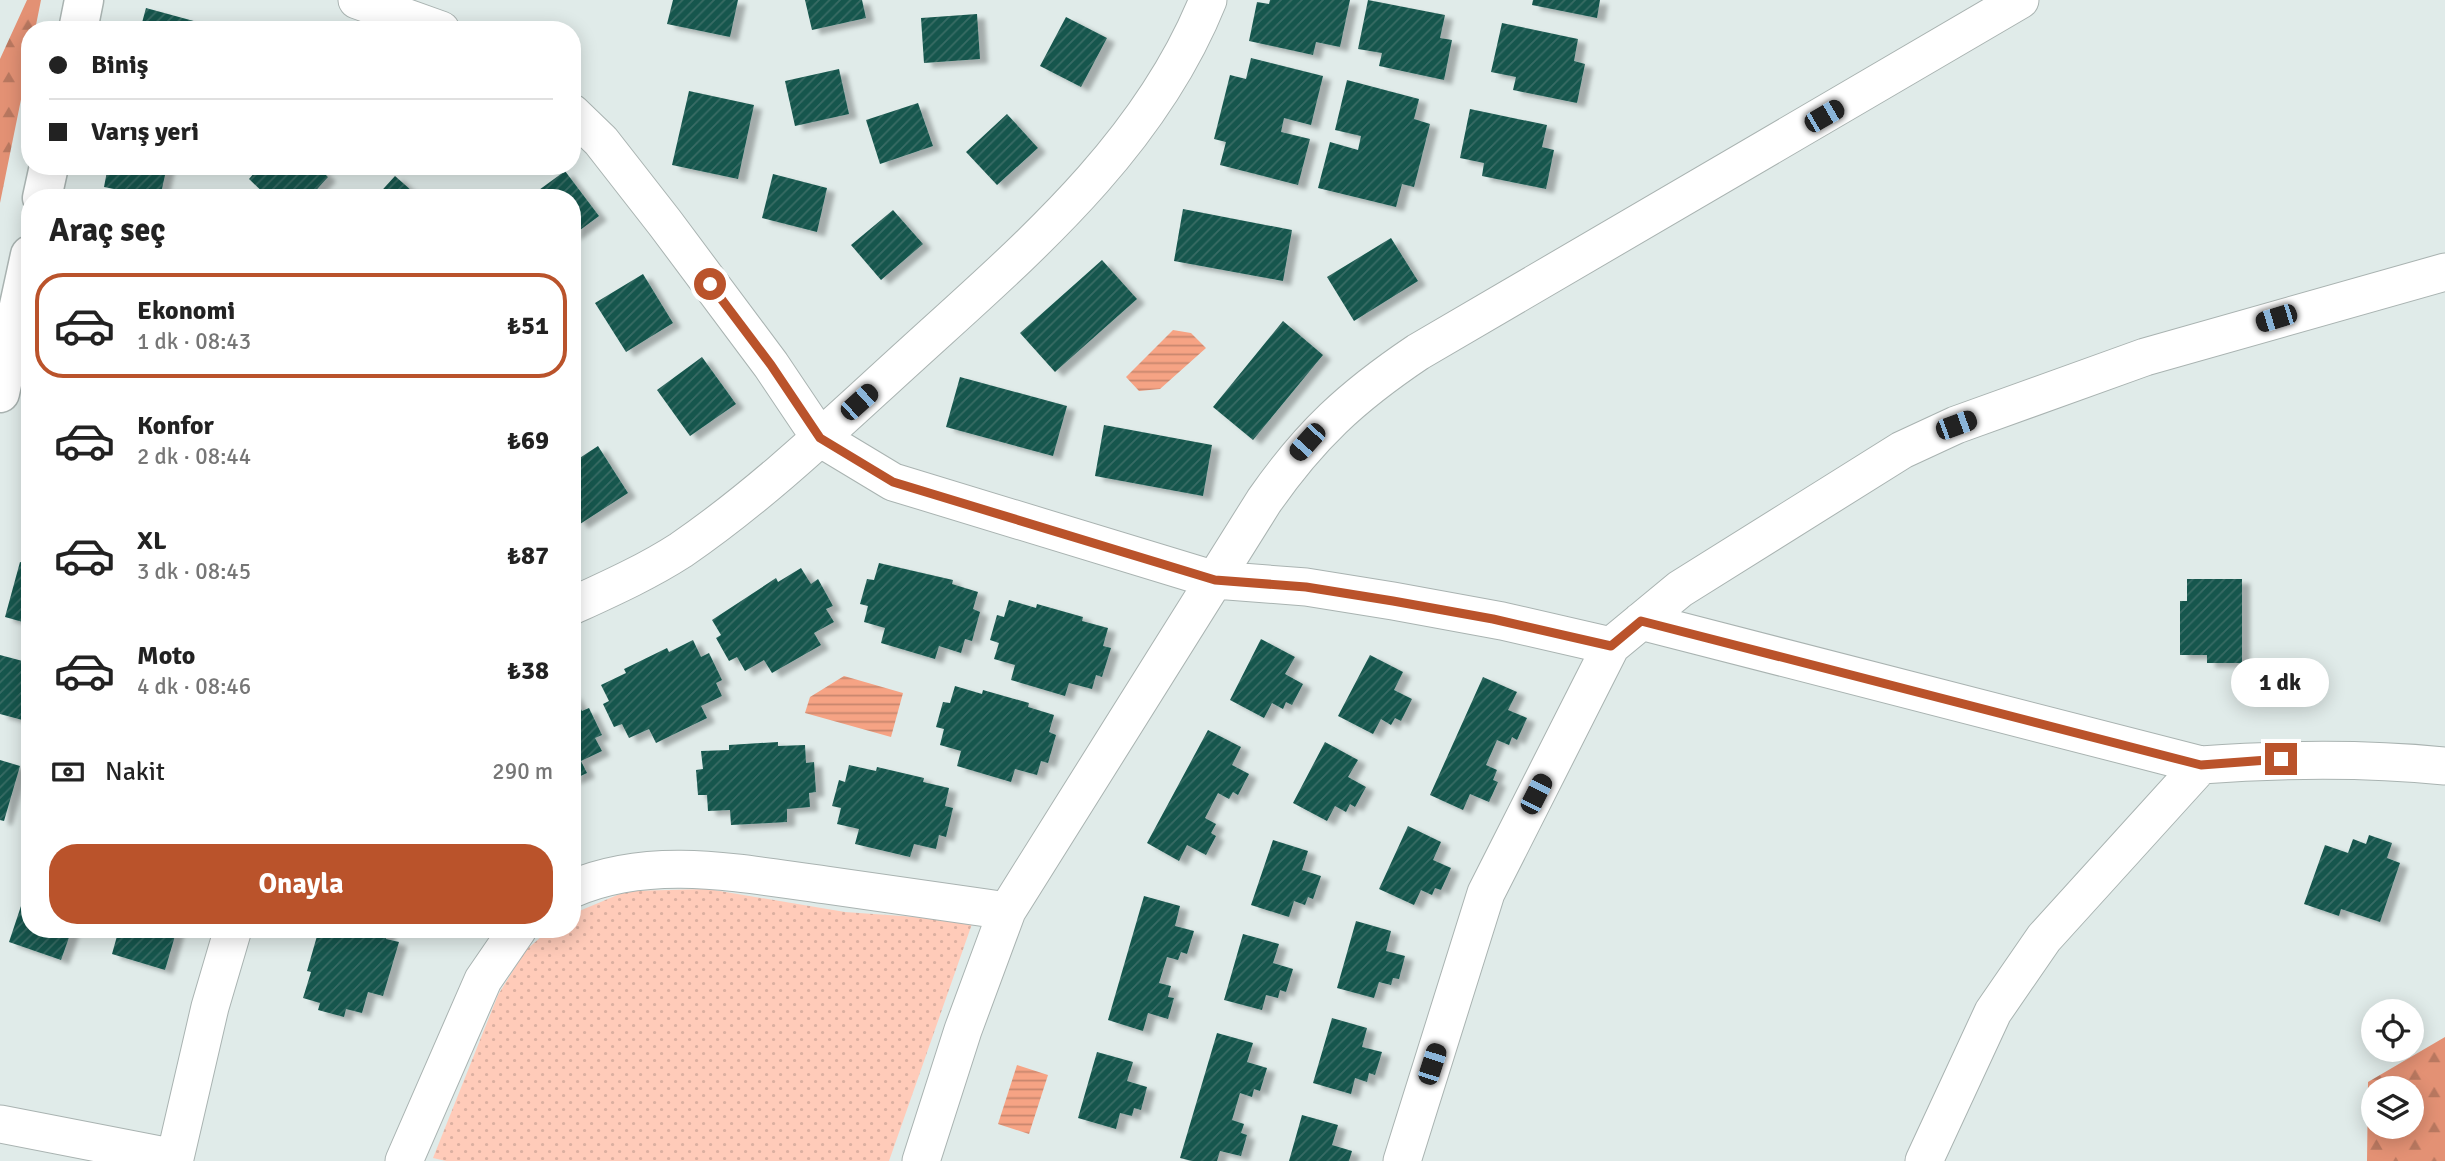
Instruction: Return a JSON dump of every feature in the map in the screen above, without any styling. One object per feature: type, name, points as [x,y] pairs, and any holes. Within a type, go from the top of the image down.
[{"type":"street","points":[[80,21],[84,0]]},
{"type":"street","points":[[357,0],[416,21]]},
{"type":"street","points":[[581,601],[678,552],[768,485],[1046,230],[1100,173],[1162,88],[1196,29],[1208,0]]},
{"type":"street","points":[[921,1161],[963,1030],[1007,911],[1296,454],[1326,423],[1380,378],[1418,352],[2021,0]]},
{"type":"street","points":[[581,122],[601,141],[665,223],[771,365],[820,438],[893,482],[1215,580],[1306,587],[1393,601],[1493,619],[1611,646]]},
{"type":"street","points":[[1402,1161],[1486,893],[1611,646],[1680,589],[1902,450],[1956,425],[2145,357],[2445,272]]},
{"type":"street","points":[[0,393],[21,296]]},
{"type":"street","points":[[1641,621],[2201,765],[2293,759],[2380,760],[2445,766]]},
{"type":"street","points":[[1924,1161],[1993,1012],[2037,948],[2201,765]]},
{"type":"street","points":[[581,886],[632,871],[716,870],[1007,911]]},
{"type":"street","points":[[0,1124],[180,1160],[210,1007],[230,938]]},
{"type":"street","points":[[404,1161],[483,980],[512,938]]},
{"type":"shaded area","points":[[1173,330],[1191,333],[1206,348],[1160,389],[1139,391],[1126,377]]},
{"type":"shaded area","points":[[844,676],[903,693],[891,737],[805,713],[810,697]]},
{"type":"shaded area","points":[[708,889],[845,912],[973,921],[889,1161],[446,1161],[433,1158],[498,995],[525,951],[540,938],[581,938],[581,910],[627,891]]},
{"type":"shaded area","points":[[1017,1065],[1048,1075],[1029,1134],[998,1124]]},
{"type":"green space","points":[[27,0],[41,0],[37,21],[21,21],[21,99],[0,203],[0,59]]},
{"type":"green space","points":[[2445,1037],[2445,1161],[2367,1161],[2367,1139],[2424,1139],[2424,1076],[2378,1076],[2402,1062],[2424,1062],[2424,1049]]},
{"type":"building","points":[[673,0],[738,0],[730,37],[667,24]]},
{"type":"building","points":[[805,0],[862,0],[866,18],[812,30]]},
{"type":"building","points":[[1270,0],[1350,0],[1340,47],[1316,42],[1313,55],[1249,41],[1257,2],[1269,4]]},
{"type":"building","points":[[1368,0],[1445,15],[1440,38],[1452,40],[1444,80],[1379,66],[1382,53],[1358,49]]},
{"type":"building","points":[[1533,0],[1600,0],[1597,18],[1532,5]]},
{"type":"building","points":[[146,8],[194,21],[142,21]]},
{"type":"building","points":[[977,14],[980,59],[924,63],[921,18]]},
{"type":"building","points":[[1066,17],[1107,38],[1081,87],[1040,66]]},
{"type":"building","points":[[1502,23],[1578,39],[1574,61],[1585,64],[1577,103],[1513,90],[1516,77],[1491,72]]},
{"type":"building","points":[[1251,58],[1323,76],[1311,125],[1284,118],[1281,132],[1310,139],[1298,185],[1220,165],[1226,142],[1214,139],[1230,75],[1246,79]]},
{"type":"building","points":[[839,69],[849,114],[795,126],[785,81]]},
{"type":"building","points":[[1347,80],[1419,99],[1414,119],[1430,124],[1414,187],[1402,184],[1396,207],[1318,188],[1330,142],[1358,150],[1361,136],[1335,130]]},
{"type":"building","points":[[689,91],[754,105],[738,179],[672,165]]},
{"type":"building","points":[[918,103],[933,146],[880,164],[866,120]]},
{"type":"building","points":[[1470,109],[1547,125],[1542,147],[1554,150],[1546,189],[1482,176],[1484,163],[1460,158]]},
{"type":"building","points":[[1007,114],[1038,148],[997,185],[966,152]]},
{"type":"building","points":[[773,174],[827,188],[817,232],[762,218]]},
{"type":"building","points":[[106,175],[165,175],[162,189],[104,187]]},
{"type":"building","points":[[252,175],[328,177],[317,189],[260,189],[249,179]]},
{"type":"building","points":[[560,175],[568,175],[579,189],[540,189]]},
{"type":"building","points":[[395,176],[410,189],[383,189]]},
{"type":"building","points":[[581,192],[599,216],[581,229]]},
{"type":"building","points":[[1183,209],[1292,230],[1283,281],[1174,261]]},
{"type":"building","points":[[893,210],[923,244],[881,280],[851,245]]},
{"type":"building","points":[[1391,238],[1418,281],[1354,321],[1327,277]]},
{"type":"building","points":[[1102,260],[1137,299],[1055,372],[1020,333]]},
{"type":"building","points":[[643,274],[673,323],[626,352],[595,303]]},
{"type":"building","points":[[1283,321],[1323,355],[1253,440],[1213,407]]},
{"type":"building","points":[[702,357],[736,404],[690,436],[657,390]]},
{"type":"building","points":[[960,377],[1067,406],[1053,456],[946,427]]},
{"type":"building","points":[[1104,425],[1212,445],[1203,496],[1095,476]]},
{"type":"building","points":[[598,446],[628,493],[581,523],[581,457]]},
{"type":"building","points":[[20,562],[21,621],[5,617]]},
{"type":"building","points":[[879,563],[953,580],[952,584],[978,592],[973,609],[980,612],[972,641],[965,639],[961,653],[939,646],[935,659],[881,643],[885,628],[864,622],[868,606],[860,604],[867,579],[874,580]]},
{"type":"building","points":[[801,568],[811,584],[818,579],[833,606],[826,609],[834,622],[814,633],[821,645],[772,673],[764,660],[745,671],[737,657],[729,661],[716,638],[721,635],[712,620],[776,578],[778,582]]},
{"type":"building","points":[[2187,579],[2242,579],[2242,663],[2207,663],[2207,655],[2180,655],[2180,601],[2187,601]]},
{"type":"building","points":[[1009,600],[1036,608],[1037,604],[1083,617],[1082,621],[1108,628],[1103,646],[1111,648],[1102,677],[1096,675],[1092,689],[1069,683],[1065,696],[1011,680],[1015,665],[994,659],[999,643],[990,640],[997,615],[1004,617]]},
{"type":"building","points":[[1261,639],[1295,657],[1285,674],[1303,684],[1292,705],[1286,702],[1283,709],[1272,703],[1264,718],[1230,700]]},
{"type":"building","points":[[693,640],[701,657],[709,653],[722,680],[716,683],[722,696],[701,706],[707,718],[656,743],[649,729],[629,738],[622,724],[614,727],[603,704],[609,701],[601,685],[626,673],[624,669],[667,648],[669,652]]},
{"type":"building","points":[[0,655],[21,661],[21,720],[0,714]]},
{"type":"building","points":[[1370,655],[1403,672],[1394,690],[1412,699],[1401,721],[1395,718],[1391,725],[1381,719],[1373,734],[1338,716]]},
{"type":"building","points":[[1483,677],[1517,692],[1508,710],[1527,718],[1517,740],[1512,737],[1509,745],[1497,740],[1486,765],[1497,770],[1493,780],[1498,782],[1489,802],[1470,794],[1463,810],[1430,795]]},
{"type":"building","points":[[955,686],[982,694],[983,690],[1029,703],[1028,707],[1054,715],[1049,732],[1056,735],[1048,763],[1041,761],[1037,775],[1015,769],[1011,782],[957,766],[961,751],[940,745],[944,729],[936,727],[943,702],[950,703]]},
{"type":"building","points":[[589,708],[602,735],[595,738],[602,751],[581,761],[581,709]]},
{"type":"building","points":[[1208,730],[1241,747],[1232,765],[1249,774],[1238,795],[1233,792],[1229,799],[1218,793],[1205,818],[1216,824],[1211,833],[1216,836],[1206,855],[1187,845],[1179,861],[1147,843]]},
{"type":"building","points":[[778,742],[778,746],[805,745],[806,763],[814,762],[816,792],[809,793],[810,807],[787,809],[787,822],[731,825],[730,810],[708,811],[707,795],[698,795],[696,770],[703,769],[701,751],[729,750],[729,745]]},
{"type":"building","points":[[1325,742],[1358,760],[1348,777],[1366,787],[1355,807],[1350,804],[1346,812],[1335,806],[1327,821],[1293,803]]},
{"type":"building","points":[[0,760],[20,766],[4,821],[0,820]]},
{"type":"building","points":[[581,761],[587,773],[581,776]]},
{"type":"building","points":[[849,765],[876,771],[877,767],[924,778],[923,782],[949,788],[945,806],[953,808],[946,837],[939,835],[936,849],[914,844],[910,857],[855,844],[859,829],[837,824],[841,808],[832,806],[839,780],[845,782]]},
{"type":"building","points":[[1408,826],[1441,842],[1433,860],[1451,868],[1441,890],[1435,888],[1432,895],[1421,890],[1414,905],[1379,889]]},
{"type":"building","points":[[2369,835],[2392,843],[2387,858],[2400,863],[2380,922],[2341,909],[2339,916],[2304,904],[2325,845],[2348,853],[2353,839],[2366,844]]},
{"type":"building","points":[[1273,840],[1308,851],[1302,870],[1321,876],[1313,899],[1308,897],[1305,905],[1294,901],[1289,917],[1251,905]]},
{"type":"building","points":[[1144,896],[1180,906],[1175,926],[1194,931],[1187,954],[1181,952],[1178,960],[1167,957],[1159,983],[1171,986],[1168,997],[1174,998],[1168,1019],[1148,1013],[1143,1031],[1108,1020]]},
{"type":"building","points":[[21,906],[21,938],[69,938],[61,960],[9,942]]},
{"type":"building","points":[[1356,921],[1391,931],[1386,951],[1405,956],[1399,979],[1393,978],[1391,985],[1379,982],[1374,998],[1337,988]]},
{"type":"building","points":[[1243,934],[1279,944],[1273,963],[1293,969],[1286,992],[1280,990],[1278,998],[1266,995],[1262,1010],[1224,1000]]},
{"type":"building","points":[[116,938],[174,938],[165,970],[112,954]]},
{"type":"building","points":[[316,938],[386,938],[399,942],[383,996],[368,992],[362,1013],[346,1009],[344,1017],[318,1010],[320,1003],[303,998],[311,972],[307,971]]},
{"type":"building","points":[[1332,1018],[1367,1028],[1362,1047],[1382,1052],[1375,1075],[1369,1073],[1367,1082],[1355,1078],[1351,1094],[1313,1083]]},
{"type":"building","points":[[1217,1033],[1253,1043],[1247,1062],[1267,1068],[1260,1091],[1254,1089],[1252,1097],[1240,1093],[1232,1120],[1244,1124],[1241,1133],[1247,1135],[1241,1156],[1220,1151],[1217,1161],[1192,1161],[1180,1158]]},
{"type":"building","points":[[1097,1052],[1133,1062],[1127,1081],[1147,1087],[1141,1110],[1134,1108],[1132,1116],[1120,1113],[1116,1129],[1078,1118]]},
{"type":"building","points":[[1302,1115],[1338,1125],[1332,1145],[1352,1151],[1349,1161],[1289,1161]]},
{"type":"route","points":[[710,284],[771,365],[820,438],[893,482],[1215,580],[1306,587],[1393,601],[1493,619],[1611,646],[1641,621],[2201,765],[2281,759]]}]
